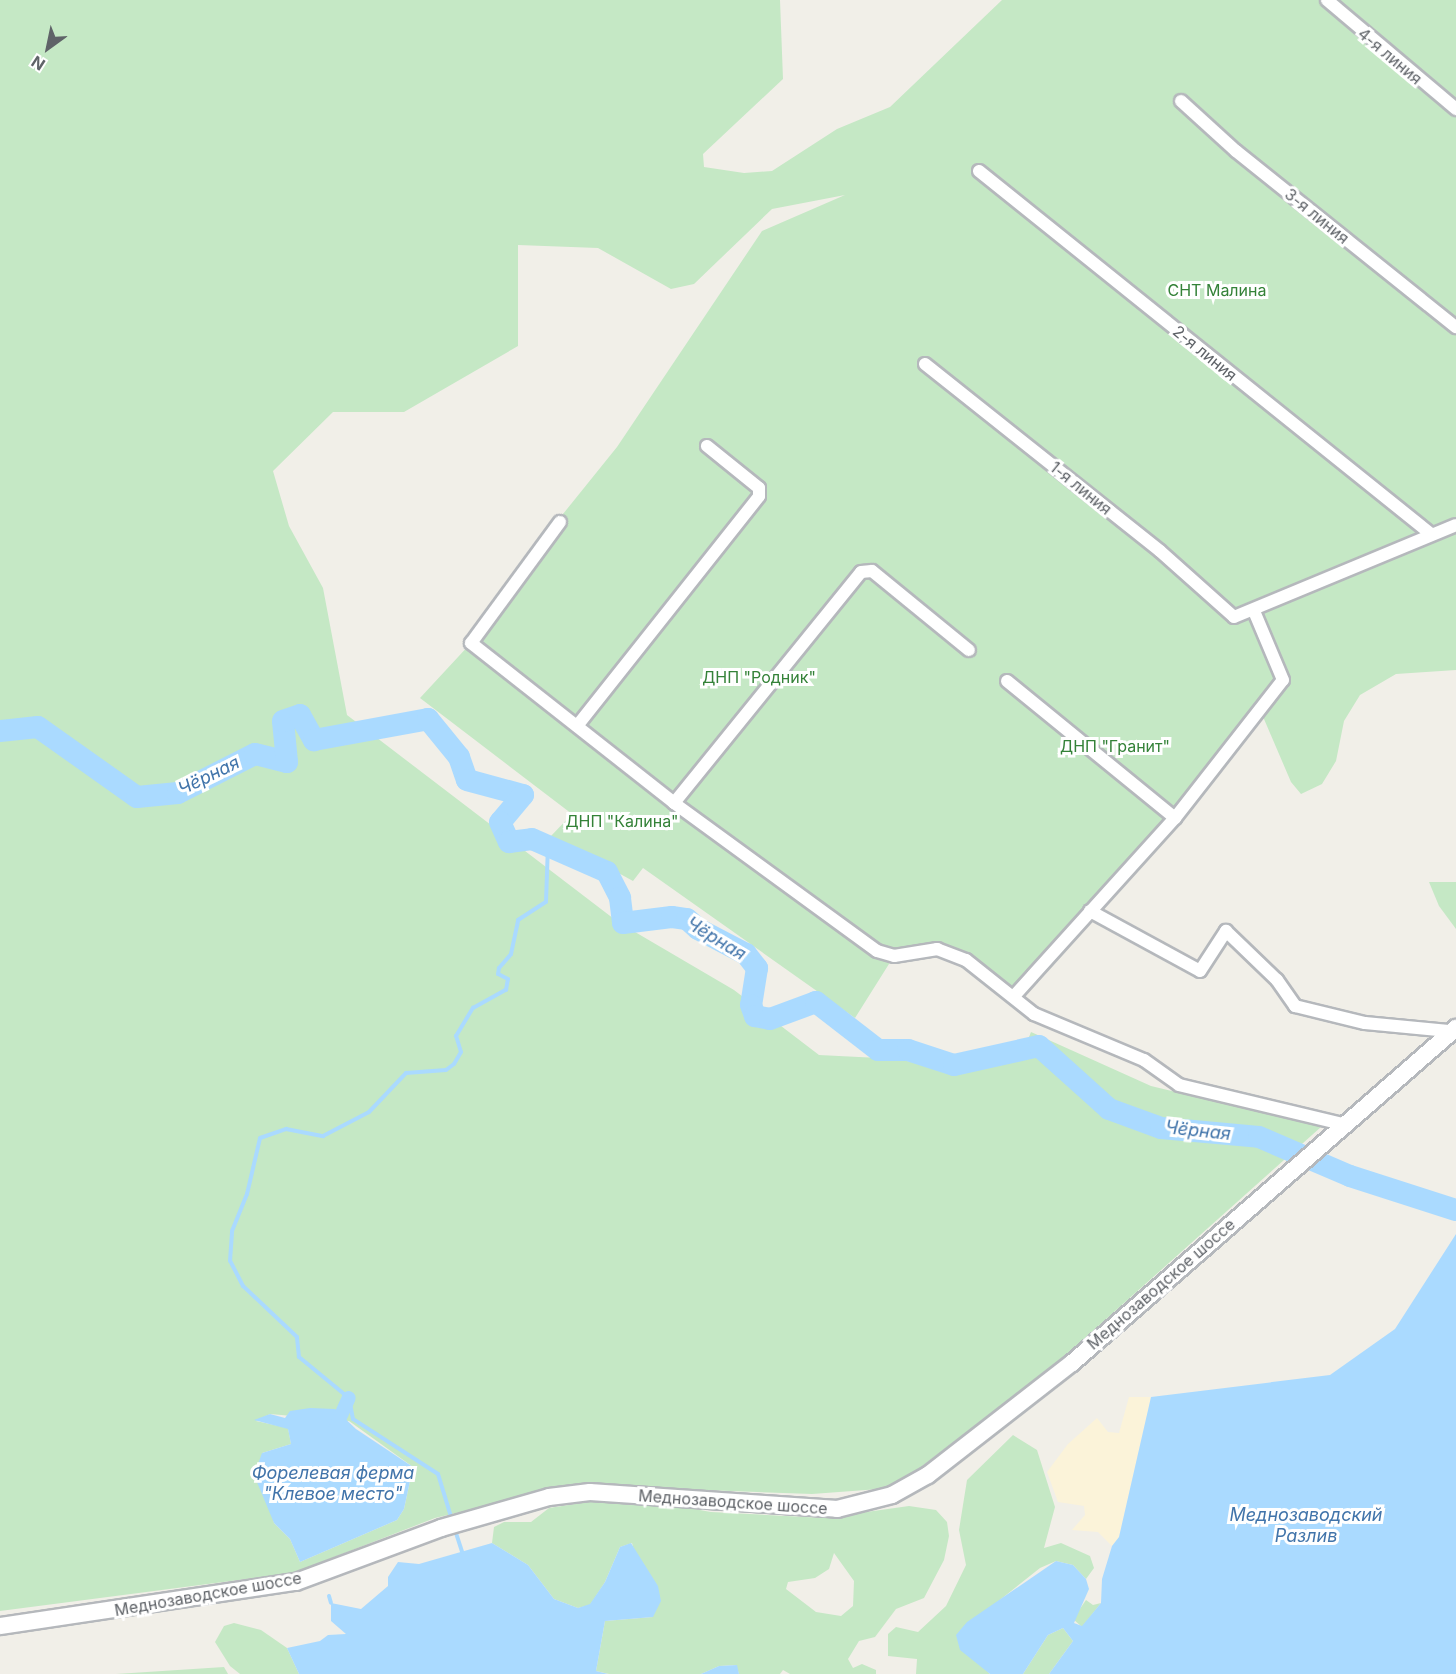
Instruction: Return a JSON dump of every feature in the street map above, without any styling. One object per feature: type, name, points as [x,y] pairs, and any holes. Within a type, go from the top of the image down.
[{"type":"main road","name":"Меднозаводское шоссе","points":[[0,1626],[296,1582],[441,1528],[549,1497],[590,1492],[669,1496],[717,1504],[837,1509],[892,1495],[928,1475],[1072,1363],[1342,1124],[1452,1030]]},
{"type":"street","name":"4-я линия","points":[[1327,0],[1456,109]]},
{"type":"street","name":"3-я линия","points":[[1181,101],[1236,151],[1456,327]]},
{"type":"street","name":"2-я линия","points":[[979,171],[1431,534]]},
{"type":"street","name":"1-я линия","points":[[924,364],[1152,545],[1234,617],[1254,611]]},
{"type":"street","points":[[576,726],[759,496],[759,488],[707,446]]},
{"type":"street","points":[[560,522],[471,643],[674,803],[877,951],[894,956],[937,949],[966,960],[1015,996],[1034,1014],[1144,1060],[1179,1085],[1342,1124]]},
{"type":"street","points":[[1015,996],[1175,818],[1283,680],[1254,611],[1456,525]]},
{"type":"street","points":[[674,803],[861,572],[872,571],[969,651]]},
{"type":"street","points":[[1007,681],[1175,818]]},
{"type":"street","points":[[1090,911],[1200,971],[1226,931],[1277,980],[1295,1006],[1365,1023],[1452,1030]]},
{"type":"green space","points":[[0,0],[780,0],[783,79],[703,154],[704,167],[744,173],[772,171],[837,129],[890,107],[1002,0],[1456,0],[1456,670],[1396,674],[1360,695],[1344,721],[1336,761],[1322,784],[1301,794],[1291,782],[1261,712],[1014,996],[937,949],[894,956],[855,1018],[643,868],[633,881],[551,836],[572,814],[420,698],[471,643],[563,514],[617,447],[762,231],[845,195],[772,209],[694,284],[671,289],[598,248],[518,245],[518,346],[404,412],[333,412],[273,471],[289,526],[323,588],[347,715],[618,922],[734,990],[819,1055],[899,1059],[956,1073],[1020,1060],[1031,1032],[1151,1086],[1321,1127],[1048,1371],[893,1488],[812,1494],[572,1485],[435,1518],[293,1573],[0,1611]],"holes":[[[270,1414],[349,1421],[413,1467],[404,1509],[397,1520],[300,1562],[290,1539],[274,1523],[262,1453],[291,1444],[288,1428],[256,1421]]]},
{"type":"green space","points":[[1429,882],[1456,882],[1456,929],[1439,906]]},
{"type":"green space","points":[[1013,1435],[1037,1450],[1055,1507],[1044,1548],[1061,1543],[1090,1556],[1094,1568],[1086,1579],[1073,1565],[1056,1561],[1040,1568],[996,1603],[985,1669],[990,1674],[916,1674],[917,1659],[888,1656],[888,1634],[896,1627],[918,1632],[946,1606],[966,1565],[959,1530],[967,1480]]},
{"type":"green space","points":[[588,1502],[655,1502],[711,1512],[824,1518],[909,1506],[936,1510],[947,1522],[949,1536],[944,1560],[924,1598],[896,1609],[875,1637],[859,1641],[848,1659],[853,1668],[862,1664],[876,1670],[876,1674],[790,1674],[783,1670],[780,1674],[739,1674],[736,1665],[719,1666],[701,1674],[609,1674],[596,1671],[605,1621],[653,1617],[632,1543],[620,1547],[605,1582],[590,1605],[578,1608],[554,1599],[528,1565],[492,1543],[494,1527],[504,1522],[531,1522],[549,1508]],"holes":[[[834,1553],[854,1581],[853,1606],[841,1616],[816,1612],[786,1589],[788,1582],[815,1578],[829,1569]]]},
{"type":"green space","points":[[1086,1600],[1093,1605],[1101,1603],[1082,1627],[1073,1619]]},
{"type":"green space","points":[[234,1623],[261,1630],[287,1648],[299,1674],[240,1674],[230,1666],[215,1642],[224,1626]]},
{"type":"green space","points":[[1063,1628],[1073,1641],[1049,1674],[1023,1674],[1048,1635]]},
{"type":"green space","points":[[224,1667],[228,1674],[116,1674]]},
{"type":"sand","points":[[1129,1397],[1151,1397],[1119,1537],[1112,1546],[1098,1532],[1072,1530],[1085,1515],[1084,1506],[1058,1502],[1047,1472],[1068,1444],[1097,1418],[1108,1432],[1119,1433]]},
{"type":"water","name":"Меднозаводский Разлив","points":[[1456,1234],[1456,1674],[1049,1674],[1073,1641],[1063,1628],[1048,1635],[1023,1674],[990,1674],[960,1650],[956,1635],[967,1622],[1056,1561],[1073,1565],[1086,1579],[1089,1589],[1074,1623],[1082,1626],[1101,1603],[1102,1579],[1112,1546],[1119,1537],[1151,1397],[1330,1375],[1395,1329]]},
{"type":"water","name":"Форелевая ферма \"Клевое место\"","points":[[310,1408],[335,1409],[356,1429],[413,1467],[404,1509],[397,1520],[300,1562],[290,1539],[274,1523],[254,1475],[262,1453],[291,1444],[288,1429],[254,1420],[270,1414],[285,1418],[290,1411]]},
{"type":"water","points":[[492,1543],[528,1565],[554,1599],[578,1608],[590,1604],[605,1582],[620,1547],[631,1543],[658,1586],[661,1601],[653,1617],[605,1621],[596,1671],[608,1674],[299,1674],[287,1648],[320,1641],[328,1635],[346,1634],[331,1621],[331,1603],[361,1609],[388,1586],[388,1577],[398,1562],[419,1564]]},
{"type":"water","points":[[737,1665],[739,1674],[701,1674],[719,1666]]},
{"type":"waterway","name":"Чёрная","points":[[0,731],[38,727],[137,797],[178,793],[255,754],[287,762],[283,721],[300,715],[314,740],[428,719],[459,757],[467,780],[523,795],[500,822],[509,842],[532,839],[607,872],[620,898],[623,923],[672,917],[687,919],[698,929],[746,954],[757,968],[751,1005],[755,1016],[770,1019],[816,1002],[878,1050],[908,1050],[954,1065],[1039,1046],[1109,1109],[1161,1128],[1259,1137],[1350,1176],[1456,1210]]},
{"type":"waterway","points":[[452,1520],[438,1474],[353,1419],[349,1398],[299,1357],[297,1337],[243,1286],[230,1261],[232,1231],[247,1194],[260,1138],[286,1129],[323,1136],[369,1112],[406,1073],[446,1070],[454,1064],[461,1052],[456,1036],[473,1008],[506,990],[508,979],[498,974],[499,968],[511,954],[518,920],[546,902],[548,846]]},
{"type":"waterway","points":[[334,1431],[349,1398]]},
{"type":"waterway","points":[[455,1530],[462,1552]]},
{"type":"waterway","points":[[329,1596],[331,1603]]},
{"type":"park label","name":"СНТ Малина","points":[[1217,290]]},
{"type":"park label","name":"ДНП \"Родник\"","points":[[759,677]]},
{"type":"park label","name":"ДНП \"Гранит\"","points":[[1115,746]]},
{"type":"park label","name":"ДНП \"Калина\"","points":[[622,821]]}]
